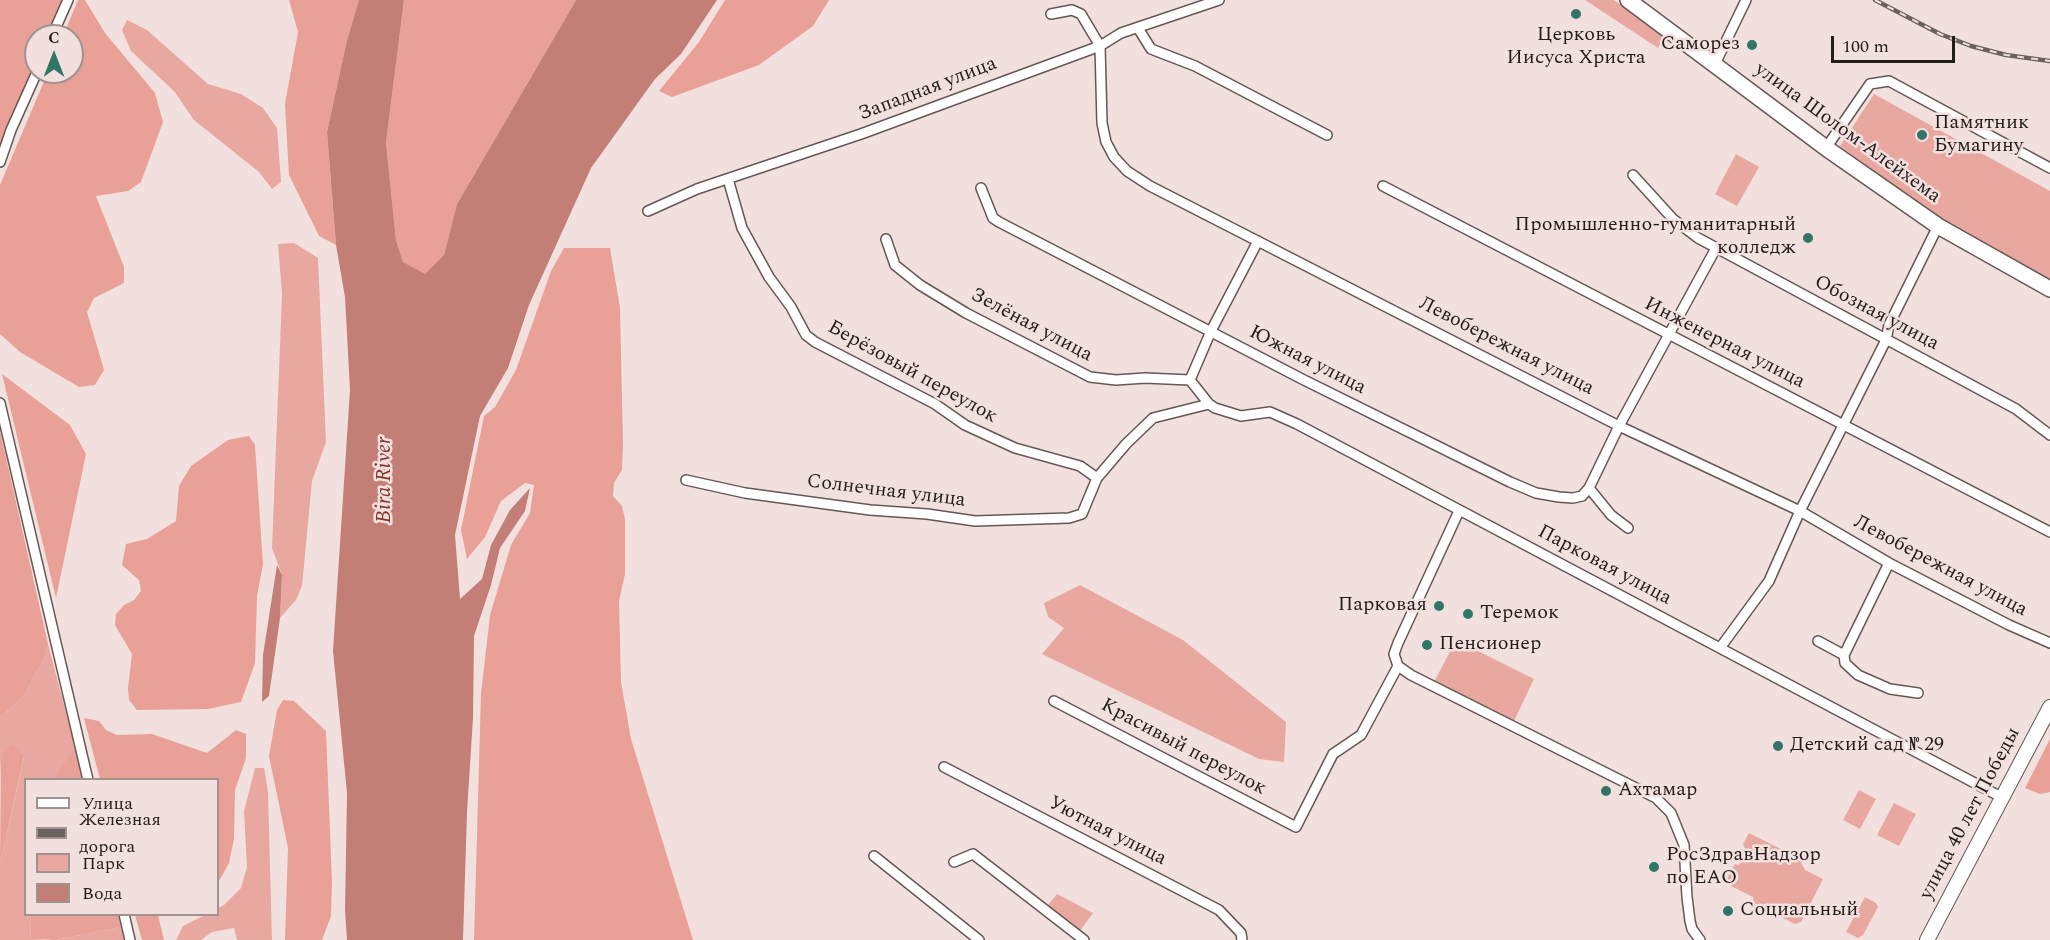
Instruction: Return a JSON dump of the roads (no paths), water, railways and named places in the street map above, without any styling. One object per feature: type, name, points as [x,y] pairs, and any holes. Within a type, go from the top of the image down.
[{"type":"main road","name":"улица Шолом-Алейхема","points":[[1628,0],[1826,148],[1938,226],[2050,289]]},
{"type":"main road","name":"улица 40 лет Победы","points":[[1927,940],[2050,707]]},
{"type":"street","points":[[57,24],[68,0]]},
{"type":"street","name":"Западная улица","points":[[648,211],[697,189],[861,134],[1100,46],[1121,33],[1219,0]]},
{"type":"street","points":[[1715,64],[1746,0]]},
{"type":"street","name":"Левобережная улица","points":[[1051,14],[1072,10],[1081,14],[1100,46],[1102,123],[1106,142],[1114,157],[1127,171],[1150,186],[1619,426],[1800,511],[1889,563],[2050,643]]},
{"type":"street","points":[[1138,28],[1151,49],[1195,66],[1328,135]]},
{"type":"street","points":[[1826,148],[1870,84],[1889,81],[2050,168]]},
{"type":"street","points":[[0,162],[11,130],[32,84]]},
{"type":"street","name":"Обозная улица","points":[[1633,175],[1673,219],[1698,238],[2016,409],[2050,435]]},
{"type":"street","name":"Берёзовый переулок","points":[[728,179],[742,228],[806,335],[815,342],[934,404],[965,425],[1015,448],[1080,466],[1097,478]]},
{"type":"street","name":"Инженерная улица","points":[[1383,186],[2050,532]]},
{"type":"street","name":"Южная улица","points":[[981,188],[993,218],[999,222],[1509,482],[1536,493],[1558,497],[1573,498],[1582,495],[1589,488]]},
{"type":"street","points":[[1720,648],[1769,581],[1800,511],[1886,340],[1889,325],[1938,226]]},
{"type":"street","name":"Зелёная улица","points":[[886,239],[895,265],[920,285],[966,313],[1090,377],[1116,380],[1145,378],[1190,380]]},
{"type":"street","points":[[1097,478],[1153,417],[1209,404],[1190,380],[1211,331],[1258,241]]},
{"type":"street","points":[[1628,528],[1611,515],[1589,488],[1619,426],[1716,248]]},
{"type":"street","points":[[0,403],[88,778]]},
{"type":"street","name":"Парковая улица","points":[[1209,404],[1241,416],[1270,412],[1297,424],[2003,798]]},
{"type":"street","name":"Солнечная улица","points":[[686,480],[745,493],[975,521],[1069,518],[1082,514],[1097,478]]},
{"type":"street","points":[[1459,511],[1398,643],[1394,654],[1398,666],[1656,798],[1671,813],[1684,845],[1690,921],[1692,929],[1700,940]]},
{"type":"street","points":[[1889,563],[1844,655],[1845,663],[1858,675],[1890,689],[1918,693]]},
{"type":"street","points":[[1818,642],[1844,655]]},
{"type":"street","name":"Красивый переулок","points":[[1054,701],[1296,827],[1333,754],[1361,735],[1398,666]]},
{"type":"street","name":"Уютная улица","points":[[944,767],[1219,910],[1240,933],[1242,940]]},
{"type":"street","points":[[954,862],[973,854],[1084,940]]},
{"type":"street","points":[[874,856],[979,940]]},
{"type":"street","points":[[124,916],[130,940]]},
{"type":"water","name":"Bira River","points":[[359,0],[404,0],[386,143],[396,240],[403,262],[425,274],[444,255],[457,204],[576,0],[717,0],[681,54],[655,79],[591,168],[529,305],[508,368],[480,416],[455,535],[460,599],[482,579],[491,545],[510,510],[530,488],[525,511],[500,548],[491,585],[474,636],[473,718],[463,940],[347,940],[345,911],[347,793],[333,651],[350,390],[345,297],[336,245],[327,132],[347,40]]},
{"type":"water","points":[[277,565],[282,575],[280,618],[269,696],[262,702],[263,655]]},
{"type":"railway","points":[[1875,0],[1940,34],[1971,46],[2006,55],[2050,61]]},
{"type":"place","name":"Церковь Иисуса Христа","points":[[1576,14]]},
{"type":"place","name":"Саморез","points":[[1752,45]]},
{"type":"place","name":"Памятник Бумагину","points":[[1922,135]]},
{"type":"place","name":"Промышленно-гуманитарный колледж","points":[[1808,238]]},
{"type":"place","name":"Парковая","points":[[1439,606]]},
{"type":"place","name":"Теремок","points":[[1468,614]]},
{"type":"place","name":"Пенсионер","points":[[1427,645]]},
{"type":"place","name":"Детский сад № 29","points":[[1778,746]]},
{"type":"place","name":"Ахтамар","points":[[1606,791]]},
{"type":"place","name":"РосЗдравНадзор по ЕАО","points":[[1654,867]]},
{"type":"place","name":"Социальный","points":[[1728,911]]}]
